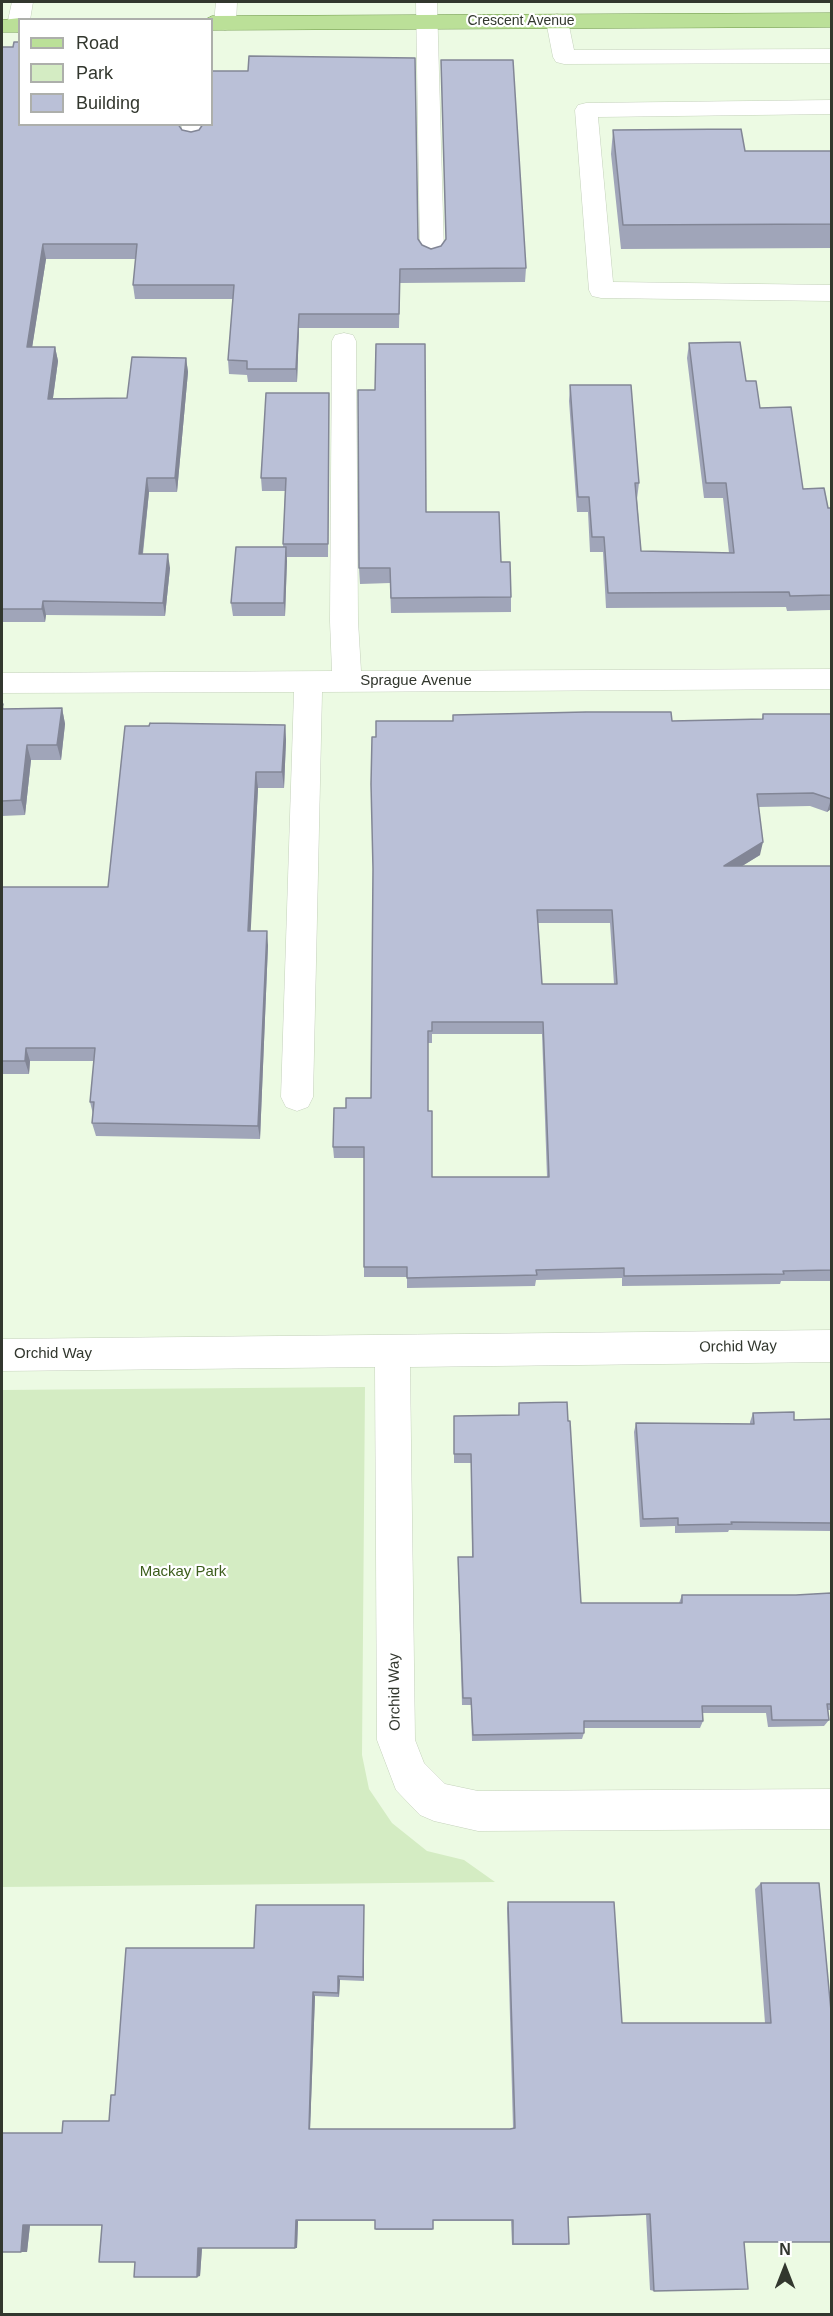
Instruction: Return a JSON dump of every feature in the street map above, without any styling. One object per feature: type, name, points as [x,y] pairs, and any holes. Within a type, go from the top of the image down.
[{"type":"main road","name":"Crescent Avenue","points":[[221,16],[427,12],[557,21],[831,20]]},
{"type":"street","points":[[13,25],[22,2]]},
{"type":"street","points":[[427,12],[432,254]]},
{"type":"street","points":[[557,21],[564,57],[831,56]]},
{"type":"street","points":[[831,107],[586,110],[601,290],[831,293]]},
{"type":"street","points":[[344,341],[344,621],[347,681]]},
{"type":"street","name":"Sprague Avenue","points":[[2,683],[831,679]]},
{"type":"street","points":[[297,1097],[308,681]]},
{"type":"street","name":"Orchid Way","points":[[2,1355],[831,1346]]},
{"type":"street","name":"Orchid Way","points":[[392,1352],[396,1740],[410,1776],[434,1801],[478,1811],[831,1809]]},
{"type":"green space","name":"Mackay Park","points":[[365,1387],[362,1755],[369,1789],[392,1823],[427,1851],[464,1860],[495,1882],[2,1887],[2,1390]]},
{"type":"building","points":[[14,42],[18,42],[18,126],[179,126],[182,130],[191,132],[199,130],[202,126],[213,126],[213,71],[248,71],[249,56],[415,58],[418,239],[422,245],[431,249],[441,246],[446,239],[441,60],[513,60],[526,268],[400,269],[399,314],[299,314],[296,369],[247,369],[247,361],[228,360],[234,285],[133,285],[137,244],[43,244],[27,347],[55,347],[48,399],[127,398],[132,357],[186,358],[175,478],[147,478],[139,554],[168,554],[163,603],[43,601],[42,609],[2,609],[2,47],[13,47]]},
{"type":"building","points":[[741,129],[745,151],[831,151],[831,224],[623,225],[613,130]]},
{"type":"building","points":[[740,342],[746,381],[756,381],[760,408],[791,407],[803,489],[824,488],[828,508],[831,508],[831,595],[790,596],[789,592],[608,593],[604,537],[592,537],[589,497],[578,497],[570,385],[631,385],[639,483],[635,483],[641,551],[734,553],[726,483],[706,483],[689,343]]},
{"type":"building","points":[[376,344],[425,344],[426,512],[499,512],[501,562],[510,562],[511,597],[391,598],[390,568],[359,568],[358,390],[375,390]]},
{"type":"building","points":[[266,393],[329,393],[328,544],[283,544],[286,478],[261,478]]},
{"type":"building","points":[[236,547],[286,547],[284,603],[231,603]]},
{"type":"building","points":[[62,708],[57,745],[27,745],[21,800],[2,801],[2,709]]},
{"type":"building","points":[[671,712],[672,721],[763,719],[763,714],[831,714],[831,799],[813,793],[757,794],[763,842],[724,866],[831,866],[831,1270],[783,1271],[784,1274],[624,1276],[624,1268],[536,1270],[537,1275],[407,1278],[407,1267],[364,1267],[364,1147],[333,1147],[334,1108],[346,1108],[346,1098],[371,1098],[372,737],[376,737],[376,721],[453,721],[453,715]],"holes":[[[537,910],[612,910],[617,984],[542,984]],[[432,1022],[543,1022],[549,1177],[432,1177],[432,1111],[428,1111],[428,1031],[432,1031]]]},
{"type":"building","points":[[150,723],[285,725],[282,772],[256,772],[248,931],[267,931],[258,1126],[92,1123],[94,1102],[90,1102],[95,1048],[26,1048],[25,1061],[2,1061],[2,887],[108,887],[125,726],[149,726]]},
{"type":"building","points":[[567,1402],[581,1603],[682,1603],[682,1595],[831,1593],[831,1704],[827,1704],[829,1720],[772,1720],[771,1706],[702,1706],[703,1721],[584,1721],[584,1733],[473,1735],[471,1698],[463,1698],[458,1557],[473,1557],[471,1454],[454,1454],[454,1416],[519,1415],[519,1403]]},
{"type":"building","points":[[794,1412],[794,1420],[831,1419],[831,1523],[731,1522],[732,1524],[678,1525],[678,1518],[643,1519],[636,1423],[754,1424],[753,1413]]},
{"type":"building","points":[[761,1883],[819,1883],[831,2011],[831,2242],[744,2242],[748,2289],[654,2291],[650,2214],[568,2217],[569,2244],[513,2244],[513,2220],[433,2220],[433,2229],[375,2229],[375,2220],[296,2220],[295,2248],[198,2248],[197,2277],[134,2277],[135,2262],[99,2262],[102,2225],[23,2225],[21,2252],[2,2252],[2,2133],[62,2133],[63,2121],[109,2121],[111,2095],[115,2095],[126,1948],[254,1948],[256,1905],[364,1905],[363,1977],[338,1976],[338,1993],[313,1992],[309,2129],[510,2129],[515,2128],[508,1902],[614,1902],[622,2023],[771,2023]]}]
